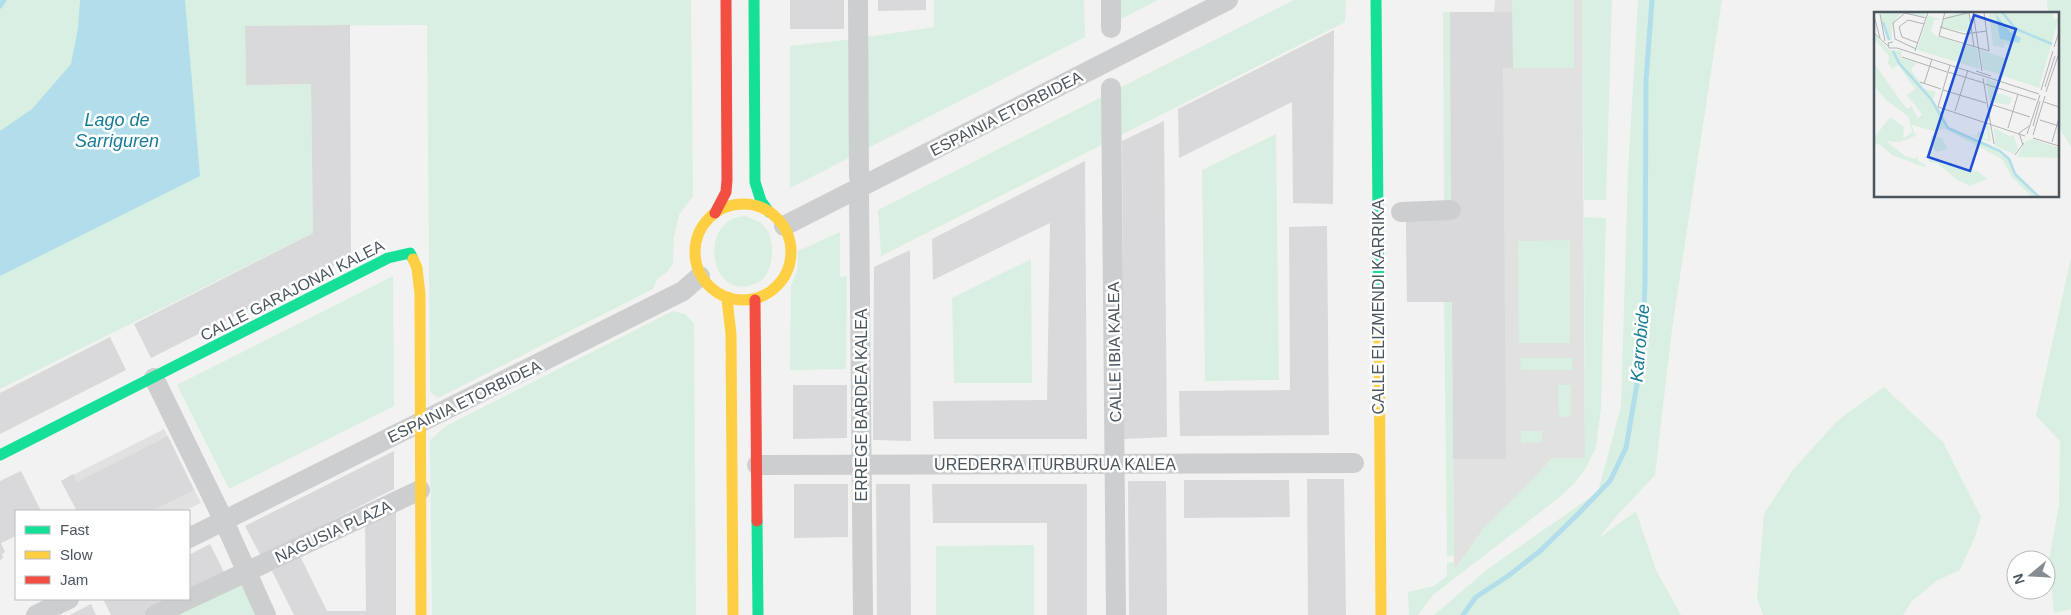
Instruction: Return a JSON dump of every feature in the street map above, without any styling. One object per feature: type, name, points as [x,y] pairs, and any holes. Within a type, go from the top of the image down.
[{"type":"street","points":[[726,0],[726,192],[715,213],[701,228],[695,244],[695,260],[700,276],[707,286],[717,294],[728,299],[741,301],[755,300],[769,294],[781,284],[788,270],[792,255],[790,240],[784,226],[769,212],[761,201],[755,182],[754,0]]},
{"type":"street","name":"ERREGE BARDEA KALEA","points":[[858,0],[863,615]]},
{"type":"street","points":[[1110,0],[1111,28]]},
{"type":"street","name":"ESPAINIA ETORBIDEA","points":[[784,226],[1228,0]]},
{"type":"street","name":"CALLE ELIZMENDI KARRIKA","points":[[1376,0],[1380,615]]},
{"type":"street","name":"CALLE IBIA KALEA","points":[[1111,88],[1116,615]]},
{"type":"street","points":[[715,213],[726,207],[747,204],[758,206],[769,212]]},
{"type":"street","name":"CALLE ELIZMENDI KARRIKA","points":[[1401,212],[1451,210]]},
{"type":"street","name":"CALLE GARAJONAI KALEA","points":[[0,455],[388,258],[410,253],[417,268],[420,294],[421,615]]},
{"type":"street","name":"ESPAINIA ETORBIDEA","points":[[190,538],[683,291],[700,276]]},
{"type":"street","points":[[728,299],[731,334],[732,615]]},
{"type":"street","points":[[755,300],[758,615]]},
{"type":"street","points":[[154,378],[224,521],[266,615]]},
{"type":"street","name":"UREDERRA ITURBURUA KALEA","points":[[757,465],[1354,463]]},
{"type":"street","name":"NAGUSIA PLAZA","points":[[190,599],[420,490]]},
{"type":"street","points":[[36,615],[66,600]]},
{"type":"street","name":"NAGUSIA PLAZA","points":[[156,615],[187,600]]},
{"type":"shaded area","points":[[1495,0],[1582,0],[1585,458],[1515,498],[1484,528],[1454,571],[1452,302],[1407,302],[1406,219],[1451,218],[1450,12],[1494,12]]},
{"type":"shaded area","points":[[164,429],[201,503],[186,510],[76,510],[61,481]]},
{"type":"green space","points":[[0,0],[691,0],[693,196],[679,215],[674,237],[673,263],[667,272],[658,278],[653,289],[438,398],[430,392],[427,25],[245,26],[246,85],[311,84],[313,233],[0,389]]},
{"type":"green space","points":[[934,0],[1084,0],[1085,37],[790,188],[790,46],[934,27]]},
{"type":"green space","points":[[1117,0],[1158,0],[1117,21]]},
{"type":"green space","points":[[1294,0],[1346,0],[1345,22],[881,256],[878,210]]},
{"type":"green space","points":[[1512,0],[1574,0],[1574,68],[1513,68]]},
{"type":"green space","points":[[1582,0],[1612,0],[1606,200],[1584,200]]},
{"type":"green space","points":[[1638,0],[1722,0],[1672,329],[1655,475],[1599,538],[1636,511],[1656,570],[1681,615],[1434,615],[1489,568],[1598,492],[1621,406],[1628,171]]},
{"type":"green space","points":[[2047,0],[2071,0],[2071,147],[2061,131],[2058,116],[2058,12],[2048,12]]},
{"type":"green space","points":[[1443,12],[1450,12],[1451,201],[1444,201]]},
{"type":"green space","points":[[1276,134],[1279,380],[1205,381],[1202,170]]},
{"type":"green space","points":[[745,216],[765,227],[772,245],[770,266],[764,278],[747,286],[734,285],[724,279],[714,255],[715,242],[721,229],[730,220]]},
{"type":"green space","points":[[1584,217],[1606,218],[1601,409],[1596,447],[1587,466],[1575,483],[1556,500],[1433,595],[1418,615],[1409,615],[1408,592],[1434,586],[1447,576],[1447,563],[1454,562],[1455,570],[1484,528],[1552,458],[1585,458]]},
{"type":"green space","points":[[840,232],[840,277],[847,276],[846,369],[790,370],[791,286],[797,270],[798,251]]},
{"type":"green space","points":[[1570,240],[1570,343],[1519,343],[1518,241]]},
{"type":"green space","points":[[2071,258],[2071,609],[2054,613],[2053,600],[2056,600],[2056,550],[2051,550],[2059,505],[2060,441],[2036,416]]},
{"type":"green space","points":[[1031,259],[1032,383],[954,383],[952,298]]},
{"type":"green space","points":[[393,276],[394,406],[229,489],[177,385]]},
{"type":"green space","points":[[1444,302],[1452,302],[1454,555],[1447,557]]},
{"type":"green space","points":[[673,311],[685,314],[694,323],[696,615],[432,615],[430,440],[446,426]]},
{"type":"green space","points":[[1520,358],[1572,358],[1572,370],[1521,370]]},
{"type":"green space","points":[[1558,385],[1571,385],[1571,416],[1559,417]]},
{"type":"green space","points":[[1884,387],[1943,442],[1981,517],[1975,537],[1960,570],[1938,580],[1912,601],[1903,615],[1763,615],[1757,597],[1764,514],[1792,471],[1837,421]]},
{"type":"green space","points":[[1521,431],[1542,431],[1542,442],[1521,443]]},
{"type":"green space","points":[[1034,545],[1034,615],[936,615],[936,546]]},
{"type":"green space","points":[[246,572],[266,615],[155,615]]},
{"type":"water","name":"Lago de Sarriguren","points":[[80,0],[185,0],[200,176],[0,276],[0,131],[32,109],[71,64],[78,28]]},
{"type":"building","points":[[790,0],[844,0],[844,29],[790,29]]},
{"type":"building","points":[[878,0],[926,0],[926,10],[878,11]]},
{"type":"building","points":[[1450,12],[1512,12],[1513,68],[1503,68],[1506,459],[1453,459],[1452,302],[1407,302],[1406,219],[1451,218]]},
{"type":"building","points":[[350,25],[351,257],[151,358],[134,324],[313,233],[311,84],[246,85],[245,26]]},
{"type":"building","points":[[1334,30],[1333,204],[1293,203],[1292,102],[1179,158],[1178,109]]},
{"type":"building","points":[[1164,121],[1167,437],[1124,439],[1122,141]]},
{"type":"building","points":[[1085,161],[1087,439],[934,439],[933,401],[1047,400],[1050,223],[933,280],[932,239]]},
{"type":"building","points":[[1327,226],[1329,435],[1180,436],[1179,391],[1290,390],[1289,227]]},
{"type":"building","points":[[910,250],[911,441],[873,440],[874,267]]},
{"type":"building","points":[[110,337],[126,370],[0,434],[0,393]]},
{"type":"building","points":[[793,385],[847,385],[847,438],[793,439]]},
{"type":"building","points":[[168,436],[194,490],[153,510],[76,510],[61,481],[73,474],[77,482]]},
{"type":"building","points":[[394,451],[394,489],[261,556],[245,526]]},
{"type":"building","points":[[21,471],[40,510],[15,510],[15,536],[1,543],[5,552],[0,560],[0,481]]},
{"type":"building","points":[[1307,479],[1344,479],[1346,615],[1308,615]]},
{"type":"building","points":[[1184,480],[1289,480],[1290,517],[1184,518]]},
{"type":"building","points":[[1128,481],[1166,481],[1167,615],[1129,615]]},
{"type":"building","points":[[794,484],[848,484],[848,537],[794,538]]},
{"type":"building","points":[[876,484],[910,484],[911,615],[877,615]]},
{"type":"building","points":[[932,484],[1087,484],[1087,615],[1047,615],[1047,523],[933,523]]},
{"type":"building","points":[[396,508],[396,615],[294,615],[272,571],[300,556],[327,611],[366,611],[365,523]]},
{"type":"building","points":[[210,544],[225,574],[190,592],[190,554]]},
{"type":"building","points":[[104,600],[175,600],[144,615],[111,615]]},
{"type":"building","points":[[91,604],[96,615],[70,615]]},
{"type":"waterway","points":[[0,6],[4,0]]},
{"type":"waterway","name":"Karrobide","points":[[1463,615],[1476,597],[1508,576],[1540,551],[1577,515],[1610,481],[1626,448],[1642,355],[1645,283],[1646,80],[1652,0]]},
{"type":"traffic: fast","points":[[754,0],[755,182],[761,201],[769,212]]},
{"type":"traffic: fast","points":[[1376,0],[1379,322]]},
{"type":"traffic: fast","points":[[0,455],[388,258],[410,253],[413,259]]},
{"type":"traffic: fast","points":[[757,521],[758,615]]},
{"type":"traffic: slow","points":[[734,204],[752,204],[770,212],[783,225],[791,243],[791,252],[788,271],[770,292],[752,300],[734,300],[716,292],[703,279],[695,261],[695,243],[703,225],[716,212],[734,204]]},
{"type":"traffic: slow","points":[[413,259],[417,268],[420,294],[421,615]]},
{"type":"traffic: slow","points":[[727,299],[731,334],[733,615]]},
{"type":"traffic: slow","points":[[1379,322],[1381,615]]},
{"type":"traffic: jam","points":[[715,213],[726,192],[727,180],[726,0]]},
{"type":"traffic: jam","points":[[755,300],[757,521]]}]
